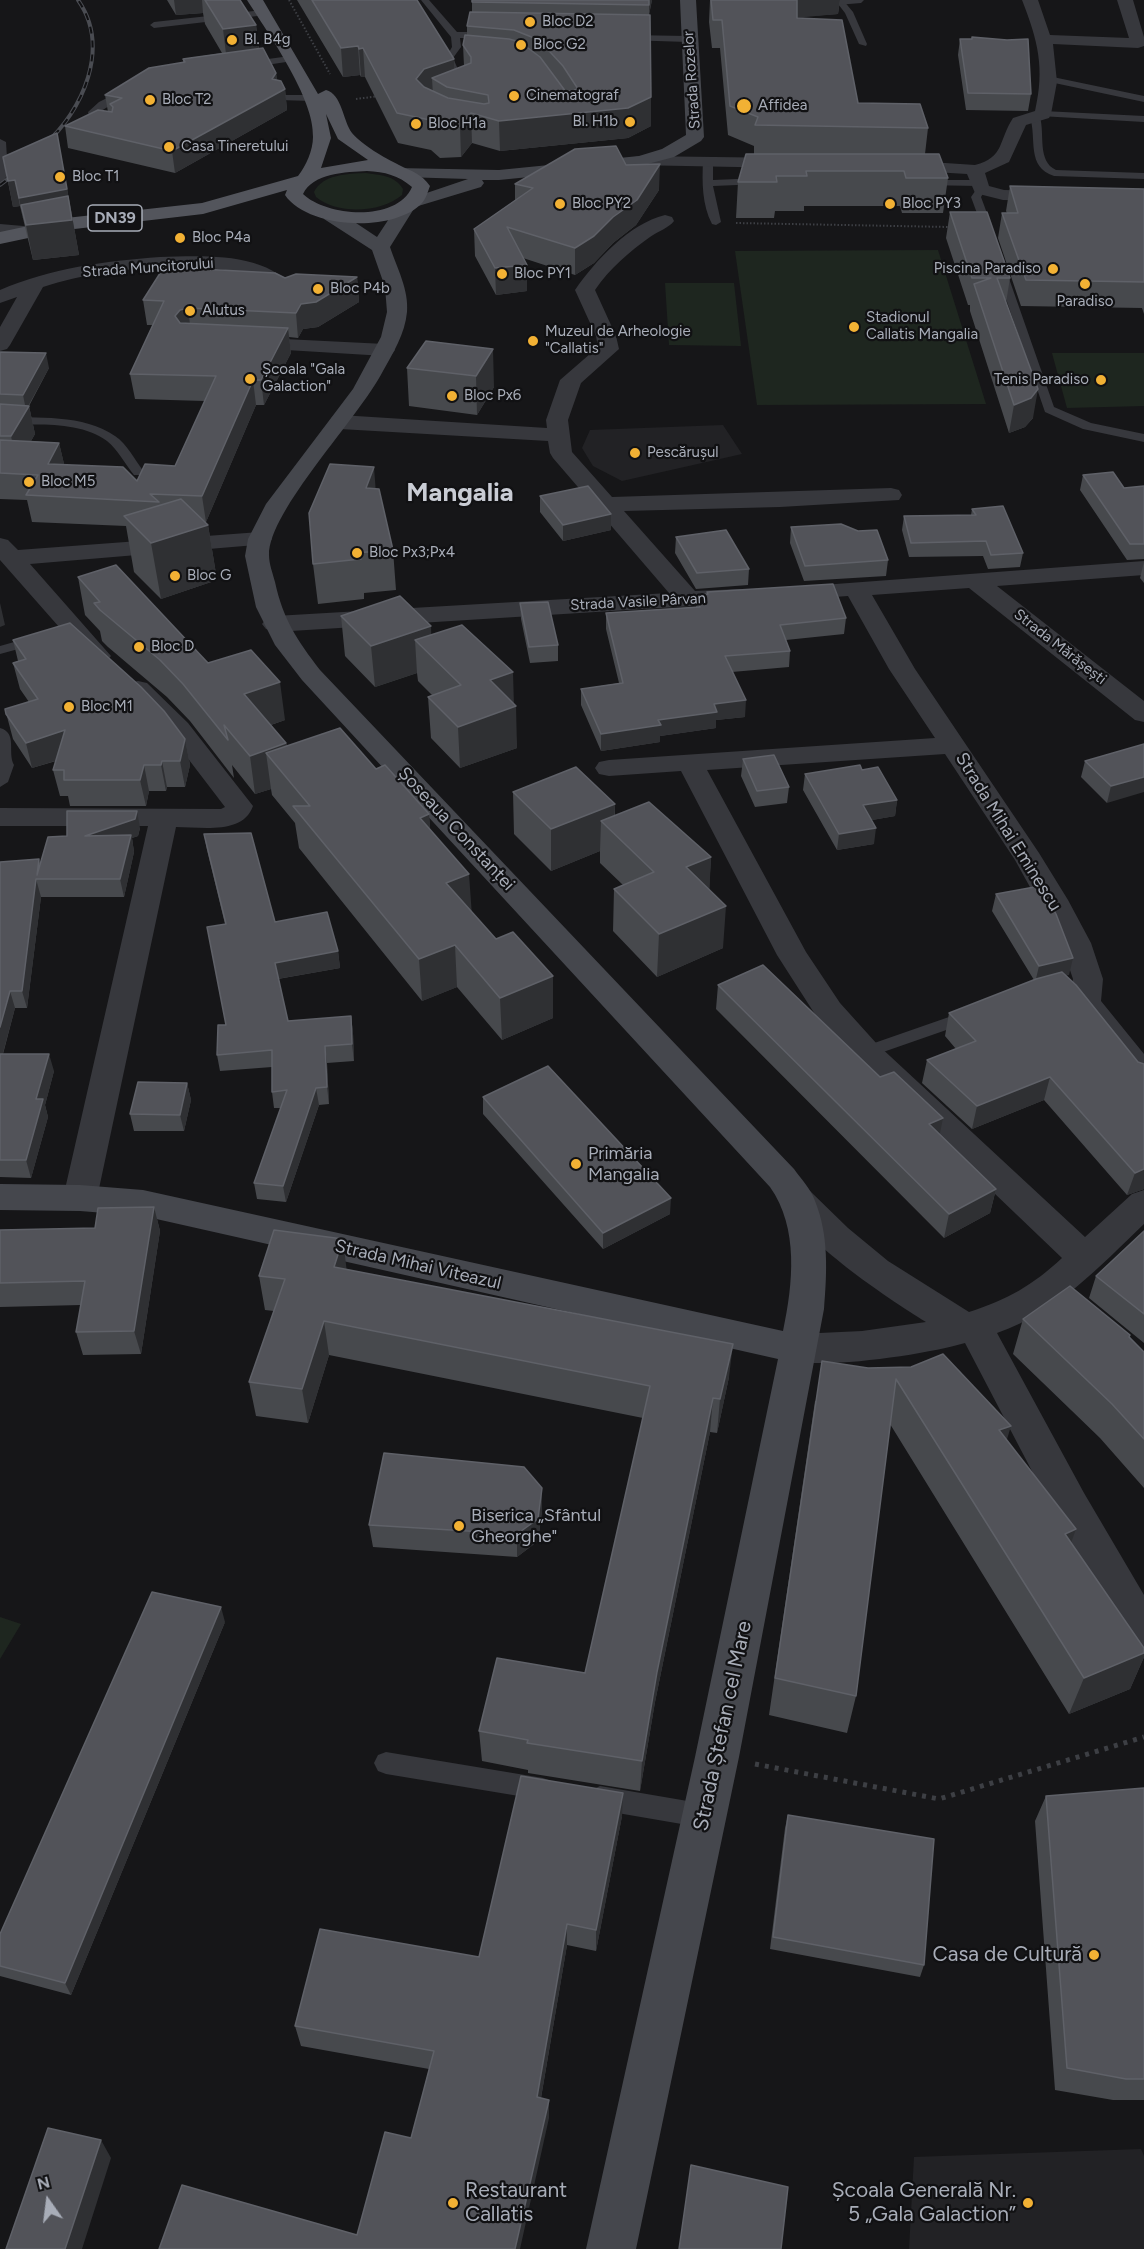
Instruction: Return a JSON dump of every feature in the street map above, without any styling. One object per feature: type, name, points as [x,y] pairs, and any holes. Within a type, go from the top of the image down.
[{"type":"main road","name":"Strada Rozelor","points":[[401,171],[499,175],[640,161],[673,151],[695,137],[688,39],[688,0]]},
{"type":"main road","points":[[264,4],[327,96],[344,135],[357,146],[415,178],[421,186],[421,194],[410,204],[380,247],[327,215],[298,203],[294,195],[296,187],[305,179],[322,137],[321,120],[264,4]]},
{"type":"main road","points":[[695,137],[703,146],[708,161]]},
{"type":"main road","points":[[203,208],[340,168],[370,166],[401,171]]},
{"type":"main road","name":"Strada Rozelor","points":[[410,204],[499,175]]},
{"type":"main road","points":[[288,212],[372,216],[410,204]]},
{"type":"main road","points":[[203,208],[255,211]]},
{"type":"main road","name":"DN39","points":[[0,238],[28,231],[203,208]]},
{"type":"main road","name":"Șoseaua Constanței","points":[[380,247],[395,287],[397,312],[391,337],[363,390],[274,509],[260,539],[257,556],[262,585],[275,624],[299,661],[692,1079],[782,1178],[798,1200]]},
{"type":"main road","name":"Strada Mihai Viteazul","points":[[0,1197],[81,1197],[143,1203],[798,1349]]},
{"type":"main road","name":"Strada Ștefan cel Mare","points":[[611,2249],[705,1816],[806,1309],[809,1272],[807,1233],[798,1200]]},
{"type":"street","points":[[978,181],[1009,152],[1019,122],[1039,116],[1048,93],[1049,61],[1045,39],[1030,0]]},
{"type":"street","points":[[1045,39],[1138,43],[1125,0]]},
{"type":"street","points":[[640,161],[806,164]]},
{"type":"street","points":[[886,165],[942,166],[978,181],[1003,195],[1144,198]]},
{"type":"street","points":[[665,221],[656,225],[614,257],[593,277],[585,290],[606,336],[609,349],[571,380],[557,420],[561,453],[688,599]]},
{"type":"street","points":[[0,230],[28,231]]},
{"type":"street","name":"Strada Muncitorului","points":[[0,297],[35,283],[76,272],[105,268],[223,263],[266,273],[276,279],[289,294]]},
{"type":"street","points":[[0,345],[35,283]]},
{"type":"street","points":[[225,343],[385,350]]},
{"type":"street","points":[[340,422],[559,435]]},
{"type":"street","points":[[605,504],[891,495]]},
{"type":"street","points":[[6,551],[260,539]]},
{"type":"street","points":[[0,817],[226,818],[237,812],[239,806],[179,729],[156,705],[97,654],[63,632],[6,551]]},
{"type":"street","name":"Strada Vasile Pârvan","points":[[275,624],[856,589],[1144,568]]},
{"type":"street","name":"Strada Mărășești","points":[[976,581],[1144,714]]},
{"type":"street","name":"Strada Mihai Eminescu","points":[[856,589],[902,669],[1035,869],[1076,943],[1078,981],[1085,1003],[1144,1076]]},
{"type":"street","points":[[609,768],[952,745]]},
{"type":"street","points":[[690,763],[806,978],[829,1011],[866,1052],[1085,1258]]},
{"type":"street","points":[[81,1197],[164,819]]},
{"type":"street","points":[[798,1200],[824,1228],[862,1262],[925,1305],[970,1326],[1144,1633]]},
{"type":"street","points":[[798,1349],[856,1347],[900,1341],[970,1326],[1009,1312],[1063,1300],[1085,1258],[1144,1203]]},
{"type":"lane","points":[[425,0],[455,35],[456,47],[448,63],[460,79]]},
{"type":"lane","points":[[846,1],[863,44]]},
{"type":"lane","points":[[154,25],[264,4]]},
{"type":"lane","points":[[455,35],[506,36]]},
{"type":"lane","points":[[621,38],[688,39]]},
{"type":"lane","points":[[236,66],[292,62]]},
{"type":"lane","points":[[264,73],[292,62]]},
{"type":"lane","points":[[1048,79],[1144,99]]},
{"type":"lane","points":[[111,130],[99,126],[93,112],[102,104],[132,90]]},
{"type":"lane","points":[[280,98],[312,98]]},
{"type":"lane","points":[[1144,118],[1039,116],[1040,164],[1044,170],[1054,173],[1144,176]]},
{"type":"lane","points":[[0,180],[3,174],[1,142]]},
{"type":"lane","points":[[708,161],[707,183],[711,211],[716,222]]},
{"type":"lane","points":[[707,183],[774,181]]},
{"type":"lane","points":[[912,183],[978,181],[976,197],[1049,409],[1088,426],[1144,438]]},
{"type":"lane","points":[[0,421],[57,423],[109,436],[138,472]]},
{"type":"lane","points":[[0,650],[63,632]]},
{"type":"lane","points":[[0,732],[4,737],[3,758],[7,765],[0,782]]},
{"type":"lane","points":[[866,1052],[990,1008]]},
{"type":"lane","points":[[386,1763],[705,1816]]},
{"type":"path","points":[[355,99],[388,96]]},
{"type":"path","points":[[716,222],[987,228]]},
{"type":"path","points":[[717,1757],[939,1799],[1144,1737]]},
{"type":"shaded area","points":[[365,173],[386,176],[396,181],[403,189],[402,195],[383,205],[359,210],[336,207],[316,197],[314,192],[318,186],[330,178]]},
{"type":"shaded area","name":"Stadionul Callatis Mangalia","points":[[938,250],[986,404],[757,405],[735,251]]},
{"type":"shaded area","points":[[665,283],[734,283],[741,346],[669,345]]},
{"type":"shaded area","name":"Tenis Paradiso","points":[[1052,353],[1144,353],[1144,406],[1067,408]]},
{"type":"shaded area","points":[[723,425],[742,454],[622,481],[593,466],[582,448],[590,430]]},
{"type":"shaded area","points":[[0,1617],[21,1624],[0,1659]]},
{"type":"shaded area","name":"Școala Generală Nr. 5 „Gala Galaction”","points":[[1141,2149],[1144,2156],[1144,2249],[909,2249],[914,2157]]},
{"type":"building","points":[[205,0],[240,0],[256,25],[223,29]]},
{"type":"building","points":[[312,0],[417,0],[454,59],[424,69],[416,79],[424,87],[448,98],[484,104],[489,103],[488,95],[447,87],[432,78],[471,63],[471,57],[463,45],[465,35],[520,42],[540,57],[566,92],[578,89],[563,66],[539,40],[514,30],[467,26],[470,12],[650,15],[651,97],[628,108],[499,121],[471,113],[460,126],[439,128],[430,120],[397,113],[363,48],[359,49],[358,46],[341,48]]},
{"type":"building","points":[[472,0],[649,0],[649,5],[472,2]]},
{"type":"building","points":[[711,0],[797,0],[797,18],[842,20],[858,103],[920,104],[928,128],[755,125],[758,117],[730,106],[722,20],[713,20]]},
{"type":"building","points":[[972,37],[1028,39],[1031,94],[968,93],[960,39],[972,39]]},
{"type":"building","points":[[263,48],[276,73],[272,79],[281,81],[285,89],[172,151],[65,126],[98,110],[112,112],[113,107],[110,104],[122,98],[105,95],[149,68],[185,62],[183,59]]},
{"type":"building","points":[[57,133],[67,189],[19,198],[15,180],[8,181],[3,157]]},
{"type":"building","points":[[616,146],[626,165],[660,164],[637,200],[613,217],[594,236],[575,248],[507,227],[527,265],[495,268],[474,229],[533,188],[515,184],[575,149]]},
{"type":"building","points":[[746,154],[939,154],[948,178],[906,178],[904,171],[806,171],[807,176],[776,176],[777,182],[738,182]]},
{"type":"building","name":"Paradiso","points":[[1010,186],[1144,189],[1144,282],[1026,280],[1002,213],[1018,213]]},
{"type":"building","points":[[68,196],[72,220],[26,225],[21,205]]},
{"type":"building","points":[[950,212],[987,212],[1010,278],[997,278],[1038,389],[1031,398],[1014,405],[974,284],[991,278],[972,278]]},
{"type":"building","points":[[164,267],[275,273],[285,278],[296,274],[357,277],[316,302],[301,304],[296,313],[188,308],[180,310],[175,316],[180,323],[288,328],[261,380],[253,380],[202,496],[150,494],[159,502],[26,495],[38,475],[0,473],[0,440],[59,443],[48,464],[123,467],[137,481],[145,464],[175,466],[216,376],[130,374],[164,301],[143,300]]},
{"type":"building","points":[[426,341],[493,349],[476,376],[407,368]]},
{"type":"building","points":[[0,352],[46,353],[23,395],[0,394]]},
{"type":"building","points":[[0,404],[29,406],[11,436],[0,436]]},
{"type":"building","points":[[330,464],[374,467],[366,488],[379,489],[393,550],[355,553],[361,559],[313,564],[309,513]]},
{"type":"building","points":[[1113,472],[1124,488],[1144,486],[1144,544],[1130,544],[1083,475]]},
{"type":"building","points":[[588,486],[611,514],[563,525],[540,496]]},
{"type":"building","points":[[181,499],[208,525],[151,543],[124,516]]},
{"type":"building","points":[[1003,506],[1023,553],[991,555],[986,541],[911,543],[904,516],[976,515],[972,509]]},
{"type":"building","points":[[841,524],[858,531],[877,530],[888,560],[805,566],[791,527]]},
{"type":"building","points":[[726,530],[749,569],[697,573],[676,537]]},
{"type":"building","points":[[116,565],[208,663],[251,650],[280,682],[244,694],[286,743],[250,756],[224,725],[228,740],[183,684],[160,660],[100,610],[94,603],[100,602],[78,577]]},
{"type":"building","points":[[833,584],[846,618],[780,625],[790,651],[725,656],[746,700],[714,704],[717,712],[658,720],[661,725],[601,734],[581,689],[623,683],[606,613],[700,607],[696,595],[708,594],[707,592]]},
{"type":"building","points":[[400,596],[431,626],[371,646],[341,616]]},
{"type":"building","points":[[548,602],[558,645],[529,647],[520,603]]},
{"type":"building","points":[[70,623],[141,687],[164,711],[185,739],[180,761],[162,761],[161,765],[144,765],[140,780],[64,780],[64,770],[53,770],[65,730],[26,743],[5,709],[38,699],[13,663],[26,659],[13,640]]},
{"type":"building","points":[[462,625],[513,672],[490,680],[516,706],[458,727],[428,697],[461,685],[415,640]]},
{"type":"building","points":[[340,728],[376,769],[385,765],[429,814],[420,818],[469,874],[446,883],[496,939],[513,932],[553,976],[500,998],[455,945],[419,959],[293,806],[310,806],[266,753]]},
{"type":"building","points":[[1144,744],[1144,777],[1111,786],[1085,761]]},
{"type":"building","points":[[774,755],[789,787],[757,791],[743,759]]},
{"type":"building","points":[[860,765],[862,770],[878,767],[897,800],[863,805],[876,828],[839,834],[805,774]]},
{"type":"building","points":[[576,767],[615,804],[551,829],[513,792]]},
{"type":"building","points":[[649,802],[711,857],[686,867],[726,906],[659,934],[614,889],[654,872],[601,821]]},
{"type":"building","points":[[67,811],[137,811],[135,819],[85,836],[131,835],[120,879],[36,879],[22,991],[10,991],[0,1027],[0,862],[39,859],[37,875],[48,837],[67,836]]},
{"type":"building","points":[[251,833],[275,922],[327,912],[338,951],[275,963],[288,1021],[351,1016],[352,1044],[325,1046],[327,1087],[316,1088],[283,1186],[254,1183],[287,1090],[272,1092],[272,1050],[217,1055],[218,1025],[226,1025],[207,927],[226,924],[204,834]]},
{"type":"building","points":[[1040,886],[1056,914],[1073,958],[1039,966],[996,894]]},
{"type":"building","points":[[763,965],[880,1077],[894,1072],[943,1118],[929,1124],[996,1189],[949,1214],[718,985]]},
{"type":"building","points":[[1062,972],[1076,985],[1138,1062],[1144,1064],[1144,1169],[1135,1173],[1050,1077],[977,1106],[927,1060],[976,1041],[949,1013],[1036,979]]},
{"type":"building","points":[[0,1054],[49,1054],[36,1099],[43,1099],[26,1160],[0,1160]]},
{"type":"building","name":"Primăria Mangalia","points":[[548,1066],[671,1198],[603,1233],[483,1097]]},
{"type":"building","points":[[138,1082],[187,1083],[180,1115],[130,1114]]},
{"type":"building","points":[[154,1207],[134,1331],[76,1332],[85,1281],[0,1283],[0,1230],[95,1228],[98,1208]]},
{"type":"building","points":[[274,1230],[343,1239],[334,1267],[733,1344],[720,1399],[713,1398],[657,1672],[642,1761],[527,1743],[528,1740],[479,1731],[497,1658],[585,1673],[650,1386],[324,1321],[302,1389],[249,1382],[285,1279],[259,1276]]},
{"type":"building","points":[[1144,1231],[1144,1314],[1096,1276]]},
{"type":"building","points":[[1070,1286],[1130,1335],[1129,1337],[1144,1352],[1144,1439],[1112,1404],[1023,1319]]},
{"type":"building","points":[[943,1354],[1011,1426],[999,1430],[1076,1529],[1065,1534],[1144,1648],[1144,1653],[1084,1678],[896,1379],[856,1696],[775,1678],[822,1361],[868,1368],[911,1367]]},
{"type":"building","name":"Biserica „Sfântul Gheorghe\"","points":[[384,1453],[524,1467],[542,1488],[538,1519],[517,1534],[369,1525]]},
{"type":"building","points":[[152,1592],[221,1607],[65,1983],[0,1966],[0,1934]]},
{"type":"building","points":[[521,1776],[623,1793],[596,1930],[567,1924],[537,2097],[549,2100],[515,2249],[159,2249],[182,2185],[357,2235],[385,2132],[411,2138],[434,2051],[295,2026],[320,1929],[479,1957]]},
{"type":"building","name":"Casa de Cultură","points":[[1144,1788],[1144,2079],[1126,2079],[1067,2068],[1046,1796]]},
{"type":"building","points":[[788,1815],[934,1839],[924,1965],[773,1937]]},
{"type":"building","points":[[48,2128],[101,2140],[65,2249],[6,2249]]},
{"type":"building","points":[[691,2165],[788,2187],[781,2249],[679,2249]]},
{"type":"railway","points":[[44,145],[70,115],[81,97],[88,77],[92,58],[92,38],[88,18],[78,0]]},
{"type":"railway","points":[[0,185],[21,169]]},
{"type":"place","name":"Bloc D2","points":[[530,22]]},
{"type":"place","name":"Bl. B4g","points":[[232,40]]},
{"type":"place","name":"Bloc G2","points":[[521,45]]},
{"type":"place","name":"Cinematograf","points":[[514,96]]},
{"type":"place","name":"Bloc T2","points":[[150,100]]},
{"type":"place","name":"Affidea","points":[[744,106]]},
{"type":"place","name":"Bl. H1b","points":[[630,122]]},
{"type":"place","name":"Bloc H1a","points":[[416,124]]},
{"type":"place","name":"Casa Tineretului","points":[[169,147]]},
{"type":"place","name":"Bloc T1","points":[[60,177]]},
{"type":"place","name":"Bloc PY2","points":[[560,204]]},
{"type":"place","name":"Bloc PY3","points":[[890,204]]},
{"type":"place","name":"Bloc P4a","points":[[180,238]]},
{"type":"place","name":"Piscina Paradiso","points":[[1053,269]]},
{"type":"place","name":"Bloc PY1","points":[[502,274]]},
{"type":"place","name":"Paradiso","points":[[1085,284]]},
{"type":"place","name":"Bloc P4b","points":[[318,289]]},
{"type":"place","name":"Alutus","points":[[190,311]]},
{"type":"place","name":"Stadionul Callatis Mangalia","points":[[854,327]]},
{"type":"place","name":"Muzeul de Arheologie \"Callatis\"","points":[[533,341]]},
{"type":"place","name":"Școala \"Gala Galaction\"","points":[[250,379]]},
{"type":"place","name":"Tenis Paradiso","points":[[1101,380]]},
{"type":"place","name":"Bloc Px6","points":[[452,396]]},
{"type":"place","name":"Pescărușul","points":[[635,453]]},
{"type":"place","name":"Bloc M5","points":[[29,482]]},
{"type":"place","name":"Bloc Px3;Px4","points":[[357,553]]},
{"type":"place","name":"Bloc G","points":[[175,576]]},
{"type":"place","name":"Bloc D","points":[[139,647]]},
{"type":"place","name":"Bloc M1","points":[[69,707]]},
{"type":"place","name":"Primăria Mangalia","points":[[576,1164]]},
{"type":"place","name":"Biserica „Sfântul Gheorghe\"","points":[[459,1526]]},
{"type":"place","name":"Casa de Cultură","points":[[1094,1955]]},
{"type":"place","name":"Restaurant Callatis","points":[[453,2203]]},
{"type":"place","name":"Școala Generală Nr. 5 „Gala Galaction”","points":[[1028,2203]]},
{"type":"district","name":"Mangalia","points":[[460,493]]}]
